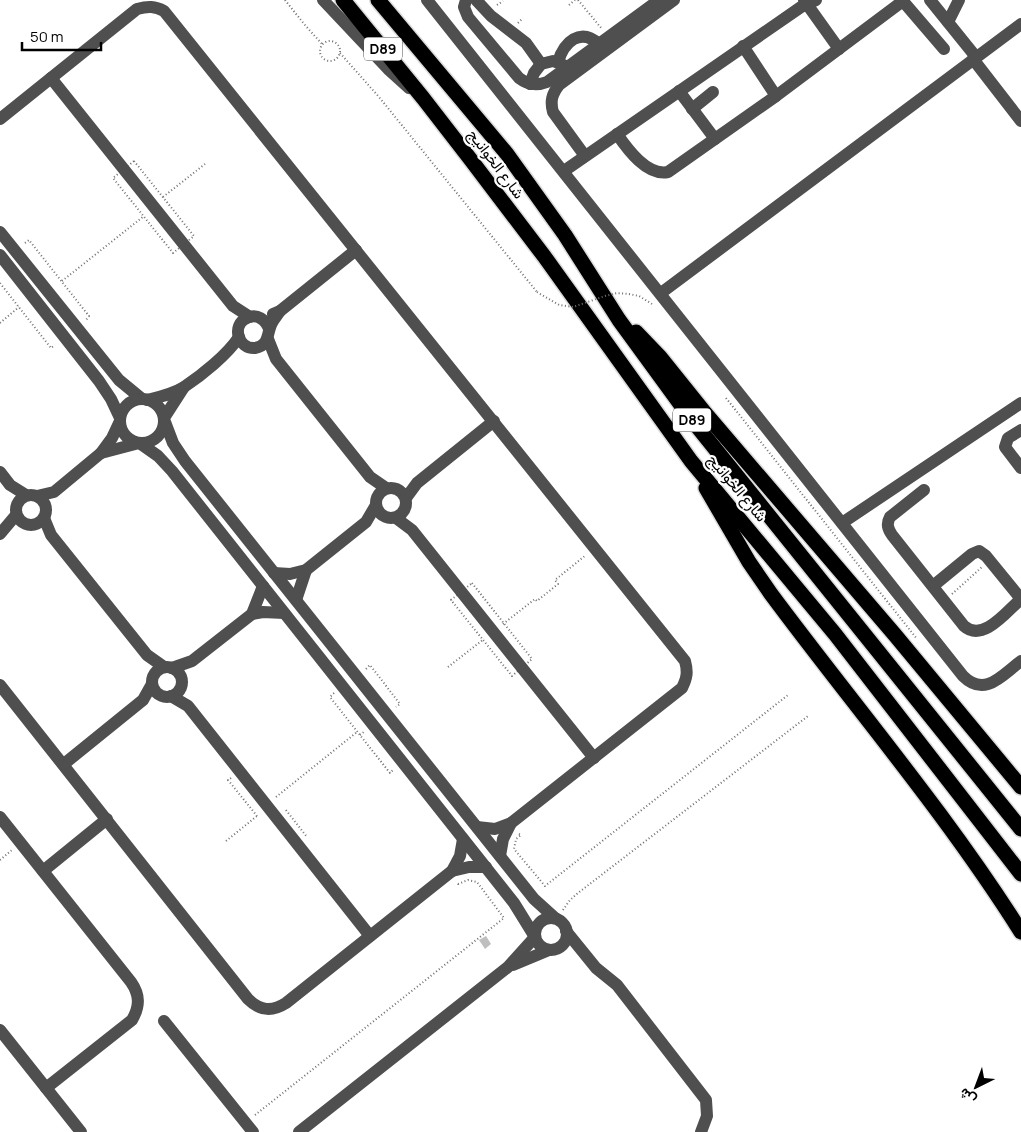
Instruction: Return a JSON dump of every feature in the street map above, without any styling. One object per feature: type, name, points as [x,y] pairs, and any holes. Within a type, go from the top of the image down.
[{"type":"highway","name":"شارع الخوانيج","points":[[343,0],[423,98],[544,256],[691,460],[835,634],[1021,874]]},
{"type":"highway","name":"شارع الخوانيج","points":[[378,0],[507,154],[566,235],[619,320],[692,420],[1021,829]]},
{"type":"highway","points":[[619,320],[647,342],[660,357],[711,421],[895,635],[1021,787]]},
{"type":"highway","points":[[691,460],[729,529],[766,586],[935,808],[999,897],[1021,932]]},
{"type":"street","points":[[324,0],[400,81],[423,98]]},
{"type":"street","points":[[427,0],[970,683],[979,686],[988,685],[1021,661]]},
{"type":"street","points":[[466,0],[464,7],[468,17],[519,78],[530,84],[547,82],[563,65],[604,40],[659,0]]},
{"type":"street","points":[[476,0],[496,21],[518,35],[541,64]]},
{"type":"street","points":[[585,156],[553,112],[551,105],[554,91],[559,85],[674,0]]},
{"type":"street","points":[[930,0],[1021,121]]},
{"type":"street","points":[[948,22],[959,0]]},
{"type":"street","points":[[564,171],[809,1],[840,49]]},
{"type":"street","points":[[616,134],[637,158],[655,171],[668,172],[776,96],[902,1],[944,49]]},
{"type":"street","points":[[0,119],[137,9],[146,6],[156,7],[164,11],[685,661],[687,670],[686,680],[682,688],[511,824],[495,829],[477,827]]},
{"type":"street","points":[[661,293],[1021,24]]},
{"type":"street","points":[[563,65],[563,49],[574,38],[581,36],[604,40]]},
{"type":"street","points":[[743,46],[776,96]]},
{"type":"street","points":[[530,84],[534,73],[541,64],[546,62],[563,65]]},
{"type":"street","points":[[51,78],[233,306],[266,322],[261,340]]},
{"type":"street","points":[[679,91],[715,140]]},
{"type":"street","points":[[692,109],[713,92]]},
{"type":"street","points":[[0,232],[119,380],[145,399],[157,404],[163,413],[170,438],[178,452],[534,899],[560,923],[596,968],[617,985],[706,1100],[707,1116],[701,1132]]},
{"type":"street","points":[[2,533],[38,519],[54,492],[102,453],[112,438],[127,404],[166,395],[184,387],[227,352],[261,340],[280,310],[356,250]]},
{"type":"street","points":[[0,255],[105,390],[120,420],[125,436],[140,443],[158,456],[172,471],[514,903],[540,946],[549,950]]},
{"type":"street","points":[[233,306],[242,342],[261,340]]},
{"type":"street","points":[[227,352],[244,320],[280,310]]},
{"type":"street","points":[[261,340],[594,758]]},
{"type":"street","points":[[102,453],[149,442],[157,438],[162,431],[164,420],[184,387]]},
{"type":"street","points":[[842,523],[1021,403]]},
{"type":"street","points":[[274,573],[290,574],[306,570],[494,421]]},
{"type":"street","points":[[1021,430],[1008,438],[1005,447],[1021,468]]},
{"type":"street","points":[[0,472],[10,484],[43,501],[38,519]]},
{"type":"street","points":[[10,484],[20,521],[38,519]]},
{"type":"street","points":[[924,490],[890,517],[887,522],[888,526],[933,586],[964,626],[974,632],[985,630],[1021,599],[983,553],[975,552],[933,586]]},
{"type":"street","points":[[2,533],[16,510],[20,499],[54,492]]},
{"type":"street","points":[[38,519],[147,655],[179,673],[188,706],[370,936]]},
{"type":"street","points":[[296,600],[306,570]]},
{"type":"street","points":[[252,614],[263,586]]},
{"type":"street","points":[[64,764],[143,700],[157,671],[192,661],[252,614],[263,612],[284,613]]},
{"type":"street","points":[[147,655],[155,690],[188,706]]},
{"type":"street","points":[[143,700],[177,693],[192,661]]},
{"type":"street","points":[[0,685],[248,998],[254,1005],[262,1009],[271,1010],[279,1008],[450,872],[460,856],[463,839]]},
{"type":"street","points":[[0,817],[131,982],[137,990],[139,1001],[137,1011],[132,1020],[46,1088]]},
{"type":"street","points":[[43,871],[107,819]]},
{"type":"street","points":[[500,856],[503,839],[511,824]]},
{"type":"street","points":[[450,872],[469,867],[486,867]]},
{"type":"street","points":[[299,1132],[508,967],[535,937],[535,930],[542,920],[548,918],[560,923]]},
{"type":"street","points":[[508,967],[560,947],[564,943],[560,923]]},
{"type":"street","points":[[164,1021],[249,1127]]},
{"type":"street","points":[[0,1030],[81,1132]]},
{"type":"path","points":[[285,0],[322,44],[321,54],[325,59],[334,60],[340,53]]},
{"type":"path","points":[[569,6],[576,0],[604,40]]},
{"type":"path","points":[[322,44],[328,41],[335,42],[339,46],[340,53],[379,97],[538,292],[559,305],[573,308],[605,296],[617,294],[639,296],[655,305]]},
{"type":"path","points":[[62,281],[143,215],[152,205],[205,164]]},
{"type":"path","points":[[16,251],[29,240],[90,316],[76,327]]},
{"type":"path","points":[[0,283],[51,348],[64,337]]},
{"type":"path","points":[[0,323],[19,307]]},
{"type":"path","points":[[724,395],[922,646]]},
{"type":"path","points":[[448,667],[535,599],[537,601],[558,584],[555,580],[595,548]]},
{"type":"path","points":[[944,600],[990,561]]},
{"type":"path","points":[[511,824],[521,835],[516,839],[514,849],[545,886],[788,695]]},
{"type":"path","points":[[560,923],[564,909],[578,893],[808,716]]},
{"type":"path","points":[[276,797],[357,732]]},
{"type":"path","points":[[226,841],[268,807]]},
{"type":"path","points":[[0,860],[21,843]]},
{"type":"path","points":[[249,1127],[504,918],[477,882],[468,880],[458,884],[450,872]]},
{"type":"building","points":[[486,936],[491,944],[485,949],[479,940]]}]
